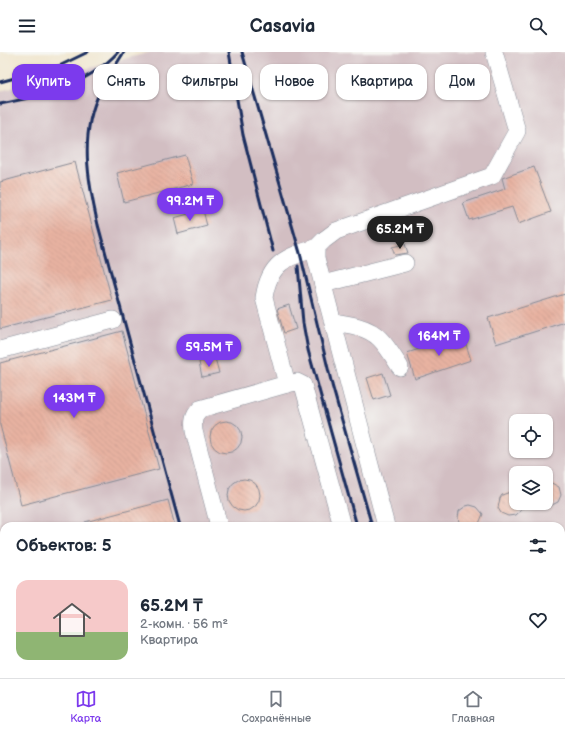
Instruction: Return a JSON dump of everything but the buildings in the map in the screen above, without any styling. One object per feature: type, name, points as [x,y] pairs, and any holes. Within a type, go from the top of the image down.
[{"type":"street","points":[[287,384],[264,298],[266,286],[273,272],[289,257],[316,248],[336,231],[492,176],[517,131],[494,52]]},
{"type":"street","points":[[316,248],[316,258],[385,522]]},
{"type":"street","points":[[323,284],[405,263]]},
{"type":"street","points":[[0,350],[113,320]]},
{"type":"street","points":[[333,322],[348,324],[364,329],[379,338],[400,367]]},
{"type":"street","points":[[218,522],[192,422],[195,413],[200,409],[297,382],[303,385],[341,522]]},
{"type":"shaded area","points":[[151,52],[565,52],[565,522],[0,522],[0,91],[12,88],[12,100],[85,100],[85,69],[93,67],[93,100],[159,100],[159,64],[105,64]]},
{"type":"railway","points":[[0,82],[59,66],[88,52]]},
{"type":"railway","points":[[0,104],[48,93],[79,81],[93,73],[118,52]]},
{"type":"railway","points":[[124,52],[100,92],[93,108],[89,124],[87,158],[91,192],[98,225],[179,522]]},
{"type":"railway","points":[[229,52],[243,135],[273,251]]},
{"type":"railway","points":[[242,52],[300,253],[332,385],[371,522]]},
{"type":"railway","points":[[298,266],[303,323],[308,350],[356,522]]}]
